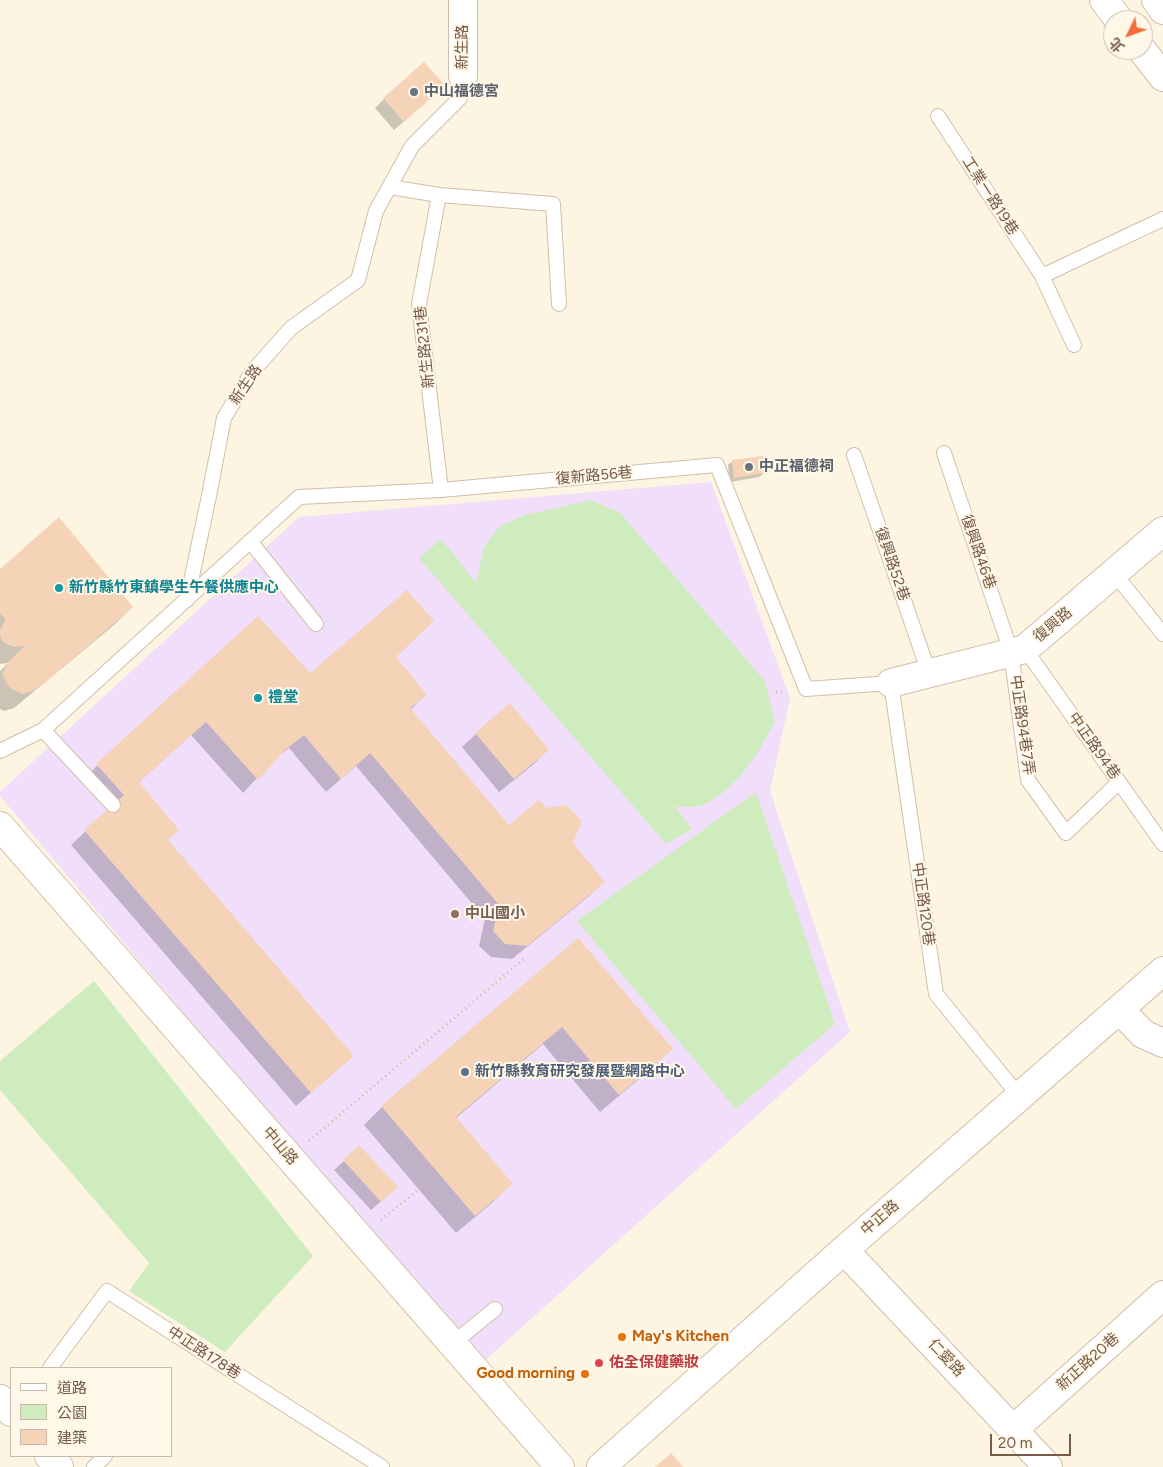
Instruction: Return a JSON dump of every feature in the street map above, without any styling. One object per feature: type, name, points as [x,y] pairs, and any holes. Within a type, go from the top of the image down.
[{"type":"street","name":"新生路","points":[[463,0],[463,76]]},
{"type":"street","points":[[1150,60],[1163,77]]},
{"type":"street","name":"復興路","points":[[890,684],[1018,650],[1114,573],[1163,530]]},
{"type":"street","name":"中山路","points":[[0,826],[560,1467]]},
{"type":"street","name":"中正路","points":[[600,1467],[1019,1096],[1120,1010],[1160,980]]},
{"type":"street","points":[[1120,1010],[1143,1034],[1163,1043]]},
{"type":"street","name":"仁愛路","points":[[844,1250],[1048,1467]]},
{"type":"street","name":"新正路20巷","points":[[1014,1429],[1163,1295]]},
{"type":"street","points":[[0,1399],[10,1411]]},
{"type":"street","points":[[50,1457],[58,1467]]},
{"type":"lane","name":"新生路","points":[[187,600],[224,418],[252,372],[291,328],[358,280],[376,211],[412,146],[460,98],[463,76]]},
{"type":"lane","name":"工業一路19巷","points":[[938,116],[1042,276],[1074,345]]},
{"type":"lane","points":[[390,187],[439,194],[553,204],[559,304]]},
{"type":"lane","name":"新生路231巷","points":[[439,194],[419,304],[441,490]]},
{"type":"lane","points":[[1042,276],[1163,219]]},
{"type":"lane","name":"復興路46巷","points":[[944,453],[1018,650]]},
{"type":"lane","name":"復興路52巷","points":[[854,455],[929,673]]},
{"type":"lane","name":"復新路56巷","points":[[187,600],[299,497],[441,490],[717,465],[806,689],[890,684]]},
{"type":"lane","points":[[250,541],[316,624]]},
{"type":"lane","points":[[1114,573],[1163,634]]},
{"type":"lane","points":[[0,752],[43,730],[187,600]]},
{"type":"lane","name":"中正路94巷","points":[[1018,650],[1119,782],[1163,844]]},
{"type":"lane","name":"中正路94巷7弄","points":[[1018,650],[1028,780],[1066,833],[1119,782]]},
{"type":"lane","name":"中正路120巷","points":[[890,684],[936,994],[1019,1096]]},
{"type":"lane","points":[[43,730],[113,804]]},
{"type":"lane","name":"中正路178巷","points":[[51,1367],[107,1291],[382,1467]]},
{"type":"lane","points":[[452,1344],[495,1309]]},
{"type":"lane","points":[[94,1467],[104,1457]]},
{"type":"path","points":[[289,1157],[525,958]]},
{"type":"path","points":[[359,1238],[439,1173]]},
{"type":"shaded area","name":"中山國小","points":[[711,482],[790,698],[770,791],[850,1032],[480,1365],[0,796],[0,792],[299,517]]},
{"type":"green space","points":[[591,500],[620,513],[765,681],[775,721],[746,769],[726,790],[703,805],[675,807],[692,829],[666,844],[419,558],[441,539],[476,583],[484,547],[500,526],[525,515]]},
{"type":"green space","points":[[756,792],[835,1024],[736,1109],[577,921]]},
{"type":"green space","points":[[94,981],[313,1256],[225,1352],[129,1291],[149,1263],[0,1090],[0,1061]]},
{"type":"building","name":"中山福德宮","points":[[424,62],[445,85],[404,122],[383,98]]},
{"type":"building","name":"中正福德祠","points":[[763,456],[765,473],[734,478],[732,460]]},
{"type":"building","name":"新竹縣竹東鎮學生午餐供應中心","points":[[59,517],[133,607],[43,684],[23,694],[10,688],[2,674],[9,661],[25,646],[14,647],[3,642],[0,635],[0,630],[6,619],[0,614],[0,569]]},
{"type":"building","points":[[407,590],[434,621],[396,657],[427,695],[410,708],[509,825],[539,800],[546,808],[566,805],[582,821],[573,843],[605,882],[527,946],[505,944],[493,931],[499,905],[370,753],[341,779],[304,735],[285,750],[258,780],[206,722],[139,782],[179,830],[168,840],[354,1056],[311,1093],[84,830],[124,795],[96,764],[258,616],[310,673]]},
{"type":"building","points":[[510,703],[549,750],[514,779],[475,733]]},
{"type":"building","name":"新竹縣教育研究發展暨網路中心","points":[[578,938],[673,1049],[619,1095],[562,1027],[456,1117],[513,1184],[475,1216],[381,1106]]},
{"type":"building","points":[[359,1145],[398,1187],[381,1202],[343,1160]]},
{"type":"building","points":[[671,1453],[683,1467],[655,1467]]},
{"type":"place","name":"中山福德宮","points":[[414,92]]},
{"type":"place","name":"中正福德祠","points":[[749,467]]},
{"type":"place","name":"新竹縣竹東鎮學生午餐供應中心","points":[[59,588]]},
{"type":"place","name":"禮堂","points":[[258,698]]},
{"type":"place","name":"中山國小","points":[[455,914]]},
{"type":"place","name":"新竹縣教育研究發展暨網路中心","points":[[465,1072]]},
{"type":"place","name":"May's Kitchen","points":[[622,1337]]},
{"type":"place","name":"佑全保健藥妝","points":[[599,1363]]},
{"type":"place","name":"Good morning","points":[[585,1374]]}]
